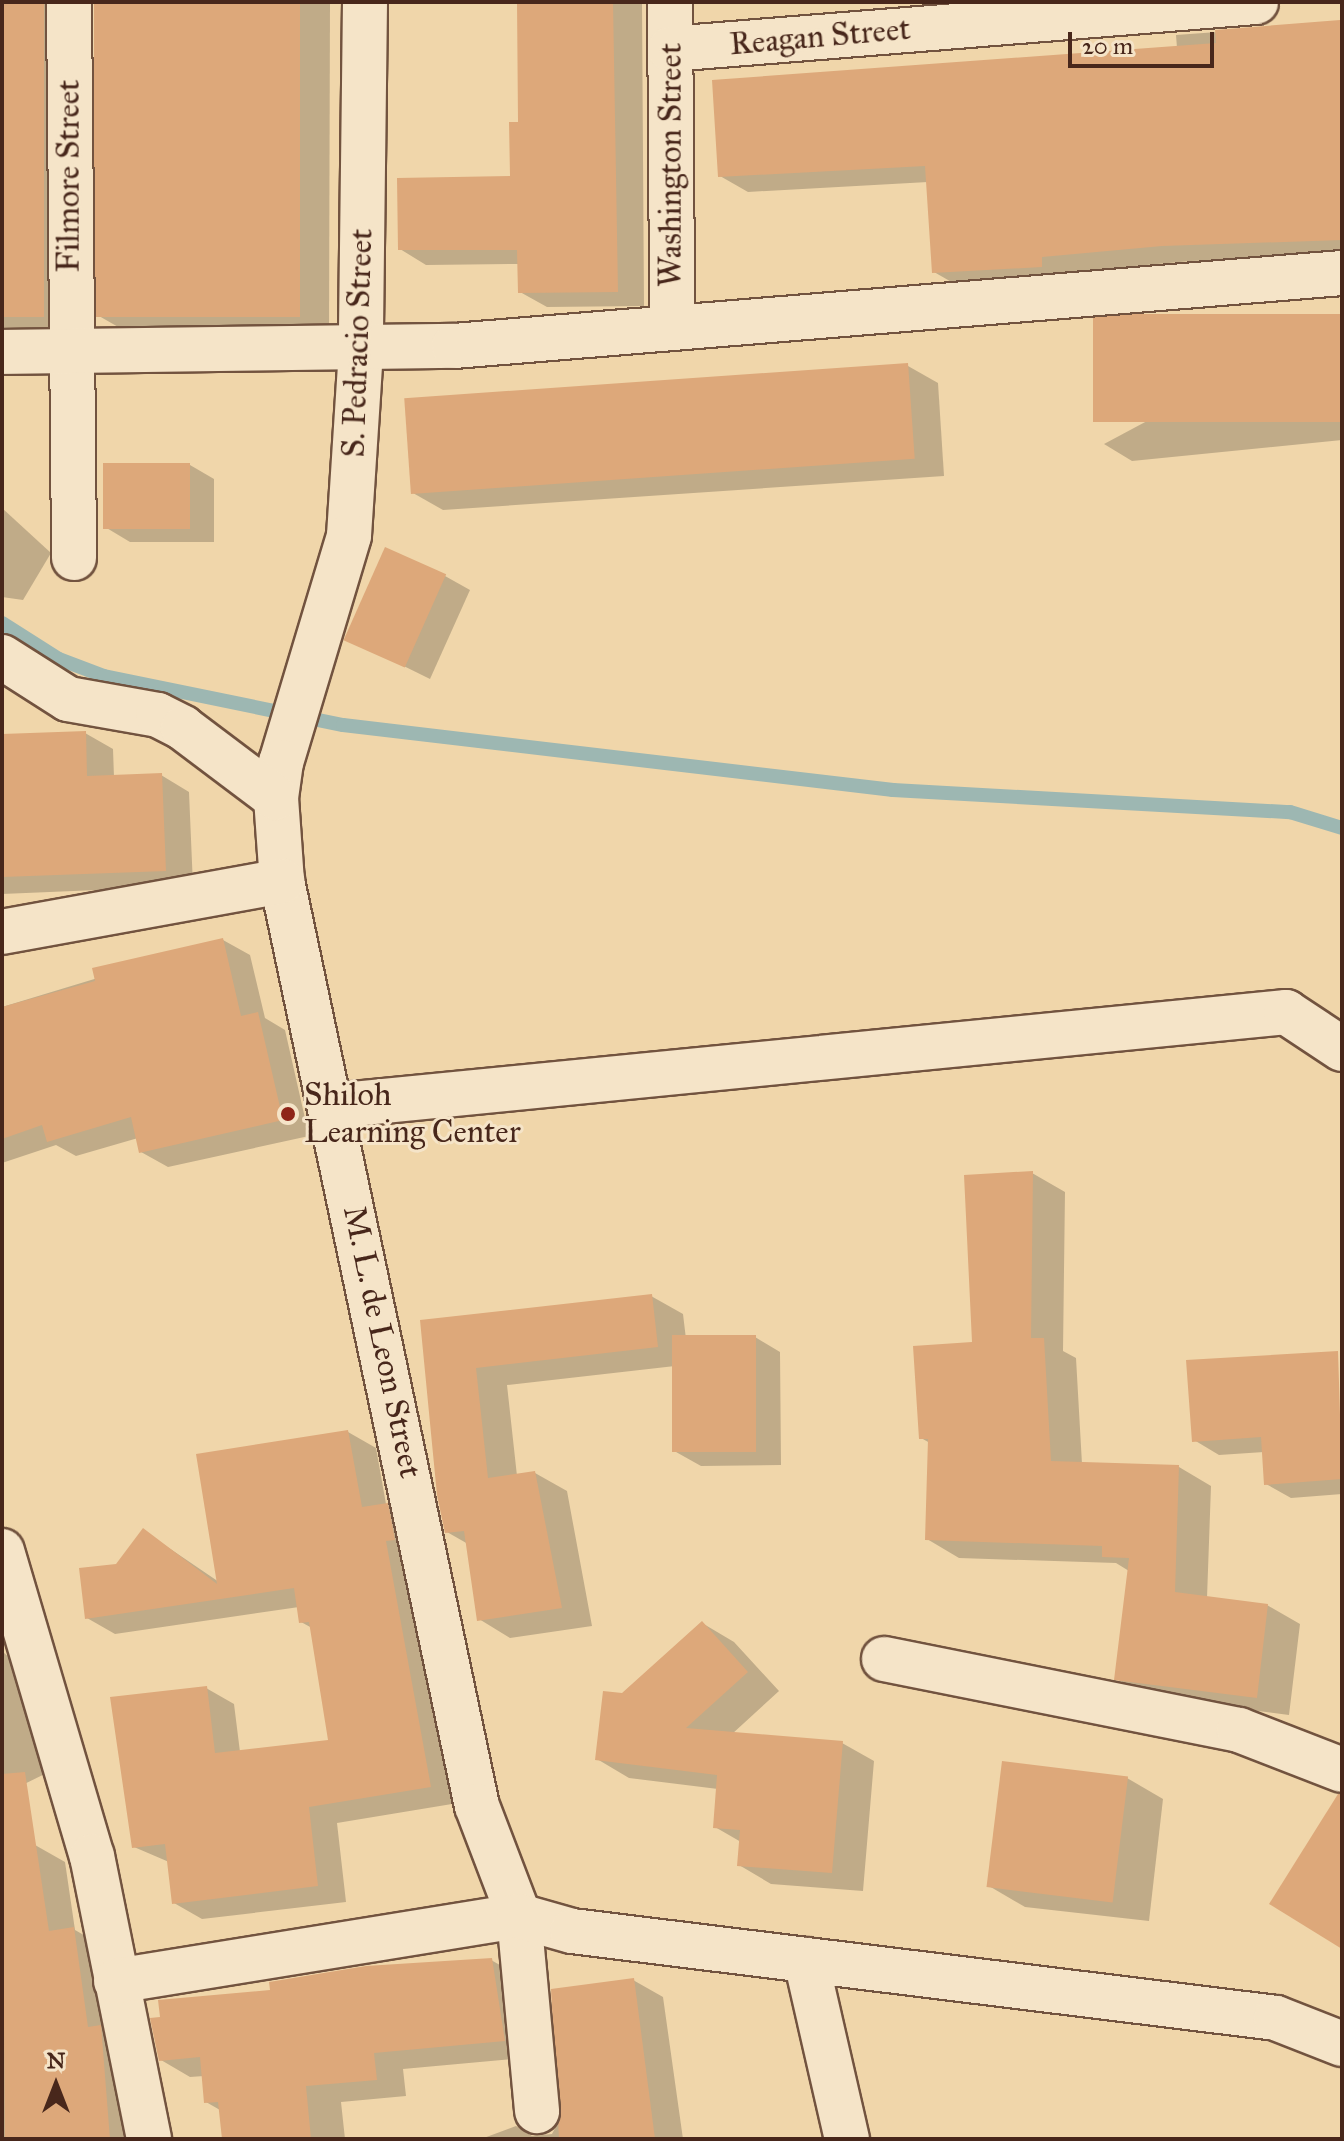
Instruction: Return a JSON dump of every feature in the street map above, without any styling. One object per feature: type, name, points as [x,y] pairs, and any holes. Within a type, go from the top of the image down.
[{"type":"street","name":"Filmore Street","points":[[69,2],[74,558]]},
{"type":"street","name":"S. Pedracio Street","points":[[278,780],[303,677],[349,536],[361,350],[365,2]]},
{"type":"street","name":"Washington Street","points":[[670,2],[672,328]]},
{"type":"street","name":"Reagan Street","points":[[670,49],[1256,2]]},
{"type":"street","points":[[2,352],[361,350],[672,328],[1342,273]]},
{"type":"street","points":[[2,657],[68,699],[170,721],[278,780]]},
{"type":"street","name":"M. L. de Leon Street","points":[[278,780],[282,881],[333,1106],[477,1806],[519,1916],[537,2111]]},
{"type":"street","points":[[2,932],[282,881]]},
{"type":"street","points":[[333,1106],[1286,1012],[1342,1049]]},
{"type":"street","points":[[2,1551],[92,1856],[149,2139]]},
{"type":"street","points":[[884,1659],[1239,1730],[1342,1770]]},
{"type":"street","points":[[116,1981],[519,1916],[572,1931],[1276,2018],[1342,2044]]},
{"type":"street","points":[[806,1960],[847,2139]]},
{"type":"building","points":[[2,2],[44,2],[44,317],[2,317]]},
{"type":"building","points":[[94,2],[300,2],[300,317],[94,317]]},
{"type":"building","points":[[517,2],[613,2],[618,292],[518,293],[517,250],[398,250],[397,178],[510,176],[509,122],[518,122]]},
{"type":"building","points":[[1340,20],[1342,240],[1162,246],[1042,257],[1042,267],[932,273],[925,166],[718,177],[712,80],[1216,43],[1215,30]]},
{"type":"building","points":[[1093,314],[1342,314],[1342,422],[1093,422]]},
{"type":"building","points":[[908,363],[915,459],[411,494],[404,398]]},
{"type":"building","points":[[103,463],[190,463],[190,529],[103,529]]},
{"type":"building","points":[[385,547],[446,574],[405,667],[344,640]]},
{"type":"building","points":[[86,731],[87,776],[162,773],[166,871],[2,877],[2,734]]},
{"type":"building","points":[[223,938],[241,1016],[258,1012],[283,1120],[139,1153],[131,1117],[47,1142],[42,1125],[2,1139],[2,1007],[95,981],[92,968]]},
{"type":"building","points":[[1033,1171],[1031,1338],[1044,1338],[1051,1461],[1179,1465],[1175,1592],[1268,1604],[1257,1698],[1114,1680],[1129,1558],[1102,1557],[1102,1546],[925,1540],[928,1439],[919,1439],[913,1346],[972,1342],[964,1175]]},
{"type":"building","points":[[652,1294],[658,1347],[476,1368],[488,1478],[535,1471],[562,1608],[477,1621],[464,1531],[445,1533],[437,1495],[420,1320]]},
{"type":"building","points":[[672,1335],[756,1335],[756,1452],[672,1452]]},
{"type":"building","points":[[1338,1351],[1342,1479],[1264,1485],[1261,1437],[1192,1442],[1186,1360]]},
{"type":"building","points":[[348,1430],[362,1507],[388,1503],[395,1540],[386,1541],[431,1787],[309,1807],[318,1886],[172,1904],[165,1844],[132,1848],[110,1697],[207,1686],[215,1753],[328,1740],[309,1622],[299,1623],[294,1588],[85,1619],[79,1568],[116,1564],[143,1528],[217,1584],[196,1454]]},
{"type":"building","points":[[702,1621],[748,1672],[686,1728],[843,1741],[832,1873],[737,1866],[740,1830],[713,1828],[717,1775],[595,1760],[603,1691],[622,1693]]},
{"type":"building","points":[[1002,1761],[1128,1776],[1113,1903],[987,1887]]},
{"type":"building","points":[[25,1772],[49,1931],[74,1927],[88,2027],[101,2025],[110,2139],[5,2139],[2,1774]]},
{"type":"building","points":[[1338,1794],[1342,1794],[1342,1949],[1269,1904]]},
{"type":"building","points":[[492,1958],[505,2041],[374,2053],[377,2080],[306,2086],[311,2139],[222,2139],[218,2102],[204,2103],[200,2057],[159,2061],[150,2018],[160,2017],[158,2000],[270,1990],[269,1982],[366,1966]]},
{"type":"building","points":[[634,1978],[655,2139],[559,2139],[551,1989]]},
{"type":"waterway","points":[[2,623],[59,659],[104,676],[343,725],[893,790],[1290,812],[1342,828]]},
{"type":"place","name":"Shiloh Learning Center","points":[[288,1114]]}]
